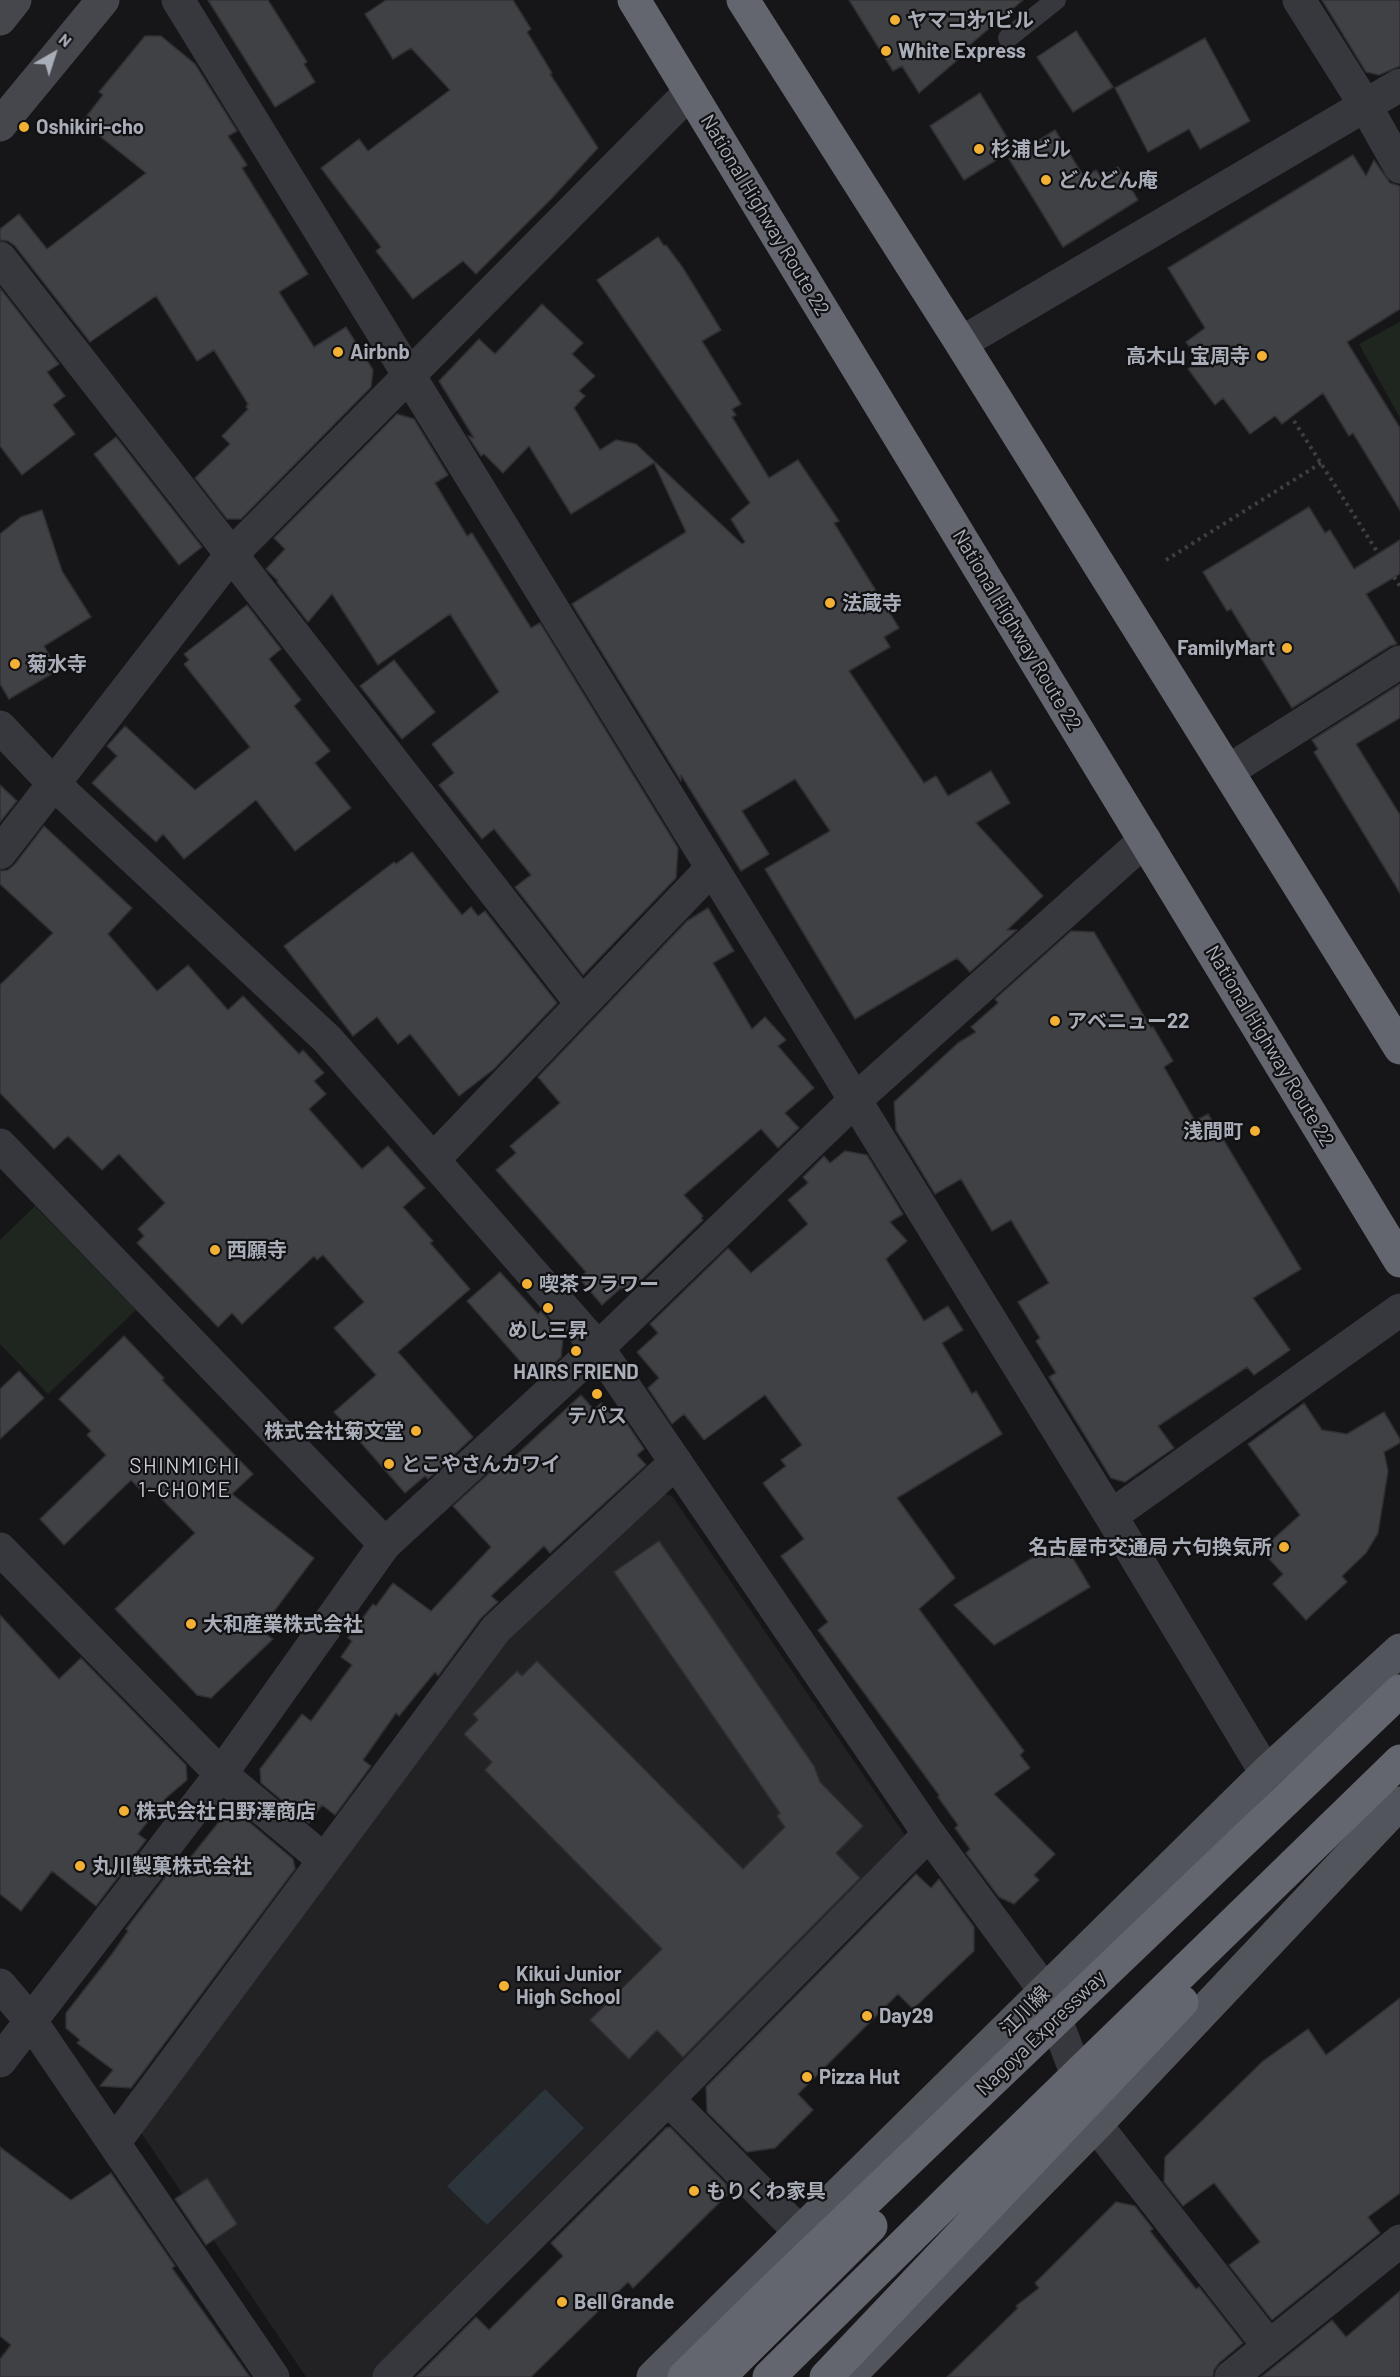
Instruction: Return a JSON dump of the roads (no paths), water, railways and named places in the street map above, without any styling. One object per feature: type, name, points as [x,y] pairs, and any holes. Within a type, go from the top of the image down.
[{"type":"highway","name":"National Highway Route 22","points":[[634,0],[1400,1261]]},
{"type":"highway","points":[[743,0],[961,343],[1400,1048]]},
{"type":"highway","name":"Nagoya Expressway","points":[[684,2377],[1400,1692]]},
{"type":"highway","points":[[719,2377],[1279,1824],[1400,1700]]},
{"type":"highway","points":[[769,2377],[970,2178],[1400,1761]]},
{"type":"highway","points":[[826,2377],[1400,1773]]},
{"type":"main road","name":"江川線","points":[[653,2377],[1266,1773],[1400,1650]]},
{"type":"main road","points":[[848,2377],[1096,2125],[1400,1803]]},
{"type":"street","points":[[0,19],[15,0]]},
{"type":"street","points":[[0,126],[103,0]]},
{"type":"street","points":[[178,0],[1111,1516],[1266,1773]]},
{"type":"street","points":[[1299,0],[1365,105],[1400,167]]},
{"type":"street","points":[[961,343],[1400,85]]},
{"type":"street","points":[[0,853],[231,555],[690,92]]},
{"type":"street","points":[[0,258],[582,1004]]},
{"type":"street","points":[[1228,771],[1400,662]]},
{"type":"street","points":[[0,727],[53,783],[327,1040],[598,1348],[929,1834],[1045,1991],[1096,2125],[1268,2345]]},
{"type":"street","points":[[0,2061],[221,1774],[385,1544],[598,1348],[854,1101],[1145,840]]},
{"type":"street","points":[[433,1160],[711,869]]},
{"type":"street","points":[[0,1144],[385,1544]]},
{"type":"street","points":[[1111,1516],[1400,1310]]},
{"type":"street","points":[[114,2143],[496,1629],[676,1462]]},
{"type":"street","points":[[0,1549],[221,1774],[324,1860]]},
{"type":"street","points":[[389,2377],[929,1834]]},
{"type":"street","points":[[0,1985],[30,2020],[273,2377]]},
{"type":"street","points":[[668,2099],[800,2232]]},
{"type":"street","points":[[1231,2377],[1400,2241]]},
{"type":"lane","points":[[1008,38],[1056,0]]},
{"type":"place","name":"ヤマコ㐧1ビル","points":[[895,20]]},
{"type":"place","name":"White Express","points":[[886,51]]},
{"type":"place","name":"Oshikiri-cho","points":[[24,127]]},
{"type":"place","name":"杉浦ビル","points":[[979,149]]},
{"type":"place","name":"どんどん庵","points":[[1046,180]]},
{"type":"place","name":"Airbnb","points":[[338,352]]},
{"type":"place","name":"高木山 宝周寺","points":[[1262,356]]},
{"type":"place","name":"法蔵寺","points":[[830,603]]},
{"type":"place","name":"FamilyMart","points":[[1287,648]]},
{"type":"place","name":"菊水寺","points":[[15,664]]},
{"type":"place","name":"アベニュー22","points":[[1055,1021]]},
{"type":"place","name":"浅間町","points":[[1255,1131]]},
{"type":"place","name":"西願寺","points":[[215,1250]]},
{"type":"place","name":"喫茶フラワー","points":[[527,1284]]},
{"type":"place","name":"めし三昇","points":[[548,1308]]},
{"type":"place","name":"HAIRS FRIEND","points":[[576,1351]]},
{"type":"place","name":"テパス","points":[[597,1394]]},
{"type":"place","name":"株式会社菊文堂","points":[[416,1431]]},
{"type":"place","name":"とこやさんカワイ","points":[[389,1464]]},
{"type":"place","name":"名古屋市交通局 六句換気所","points":[[1284,1547]]},
{"type":"place","name":"大和産業株式会社","points":[[191,1624]]},
{"type":"place","name":"株式会社日野澤商店","points":[[124,1811]]},
{"type":"place","name":"丸川製菓株式会社","points":[[80,1866]]},
{"type":"place","name":"Kikui Junior High School","points":[[504,1986]]},
{"type":"place","name":"Day29","points":[[867,2016]]},
{"type":"place","name":"Pizza Hut","points":[[807,2077]]},
{"type":"place","name":"もりくわ家具","points":[[694,2191]]},
{"type":"place","name":"Bell Grande","points":[[562,2302]]},
{"type":"district","name":"SHINMICHI 1-CHOME","points":[[185,1478]]}]
